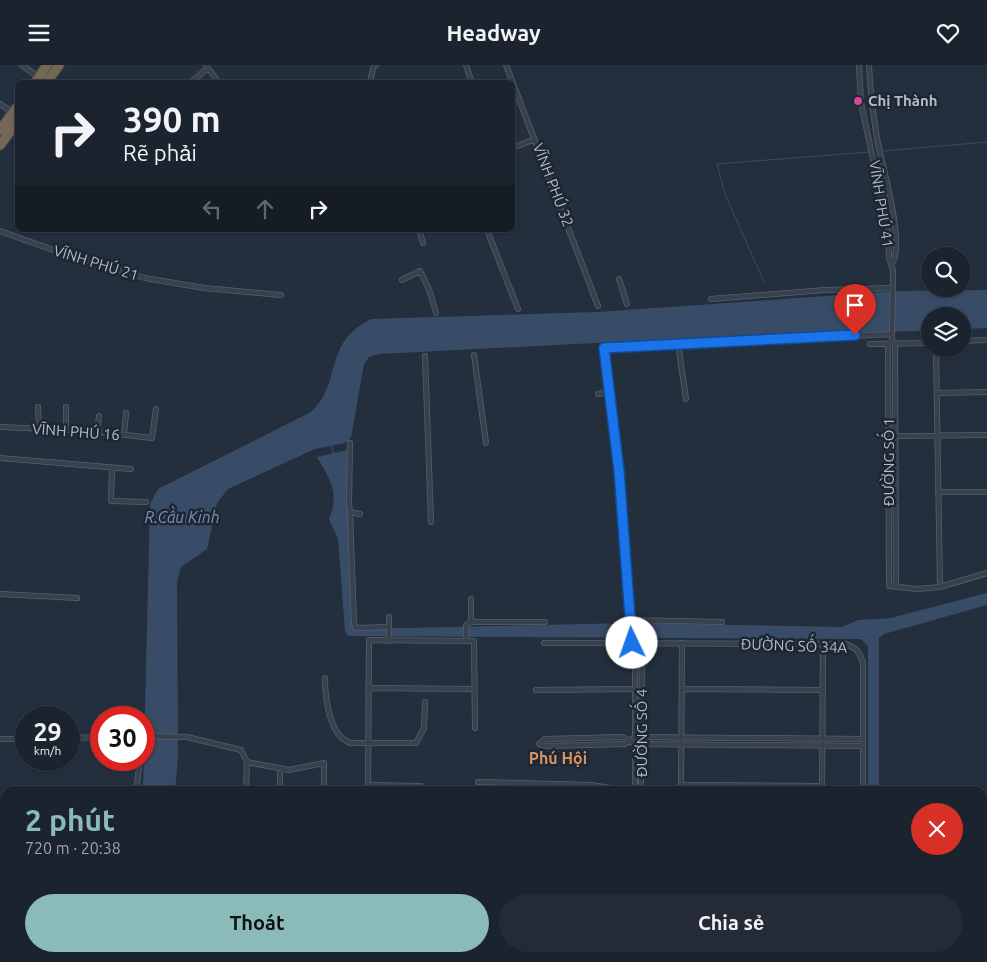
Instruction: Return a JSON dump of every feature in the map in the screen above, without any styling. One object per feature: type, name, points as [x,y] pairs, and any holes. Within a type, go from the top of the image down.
[{"type":"highway","points":[[40,80],[47,65]]},
{"type":"highway","points":[[41,80],[58,65]]},
{"type":"highway","points":[[0,130],[15,109]]},
{"type":"highway","points":[[0,145],[15,125]]},
{"type":"street","points":[[22,65],[39,80]]},
{"type":"street","points":[[371,80],[373,68],[376,65]]},
{"type":"street","points":[[466,65],[471,80]]},
{"type":"street","name":"VĨNH PHÚ 32","points":[[506,65],[511,80]]},
{"type":"street","name":"VĨNH PHÚ 41","points":[[859,65],[861,103],[888,230],[889,257],[892,263]]},
{"type":"street","name":"VĨNH PHÚ 41","points":[[869,65],[879,149],[896,229],[895,259],[892,263]]},
{"type":"street","points":[[193,80],[207,66],[217,80]]},
{"type":"street","name":"VĨNH PHÚ 32","points":[[515,94],[535,139],[598,306]]},
{"type":"street","points":[[0,104],[15,109]]},
{"type":"street","points":[[515,147],[535,139]]},
{"type":"street","points":[[872,150],[879,149]]},
{"type":"street","name":"VĨNH PHÚ 21","points":[[0,231],[66,254],[145,278],[195,287],[281,295]]},
{"type":"street","points":[[420,232],[423,243]]},
{"type":"street","points":[[488,232],[518,309]]},
{"type":"street","name":"ĐƯỜNG SỐ 1","points":[[888,345],[889,586],[896,586],[896,435],[894,343],[892,331],[892,263]]},
{"type":"street","points":[[402,280],[420,271],[429,289],[436,313]]},
{"type":"street","points":[[619,279],[627,304]]},
{"type":"street","points":[[711,299],[825,290],[892,291]]},
{"type":"street","points":[[636,786],[632,621],[619,471],[604,348],[892,331]]},
{"type":"street","points":[[971,341],[987,340]]},
{"type":"street","points":[[678,343],[686,399]]},
{"type":"street","points":[[870,344],[921,343]]},
{"type":"street","points":[[474,355],[486,443]]},
{"type":"street","points":[[425,356],[431,522]]},
{"type":"street","points":[[936,357],[940,587]]},
{"type":"street","points":[[598,394],[610,392]]},
{"type":"street","points":[[937,393],[987,393]]},
{"type":"street","points":[[38,407],[39,429]]},
{"type":"street","points":[[66,407],[66,430]]},
{"type":"street","name":"VĨNH PHÚ 16","points":[[0,427],[97,432],[152,438],[156,409]]},
{"type":"street","points":[[124,435],[126,413]]},
{"type":"street","points":[[97,432],[99,416]]},
{"type":"street","points":[[889,435],[987,435]]},
{"type":"street","points":[[350,443],[348,489],[354,623],[356,627],[389,628]]},
{"type":"street","points":[[0,458],[112,469],[131,469]]},
{"type":"street","points":[[112,469],[111,501],[146,502]]},
{"type":"street","points":[[938,493],[987,492]]},
{"type":"street","points":[[350,512],[360,514]]},
{"type":"street","points":[[896,586],[917,589],[940,587],[987,573]]},
{"type":"street","points":[[0,594],[77,598]]},
{"type":"street","points":[[471,599],[471,622]]},
{"type":"street","points":[[389,617],[389,639]]},
{"type":"street","points":[[632,621],[722,622]]},
{"type":"street","points":[[466,639],[466,625],[471,622],[545,622]]},
{"type":"street","points":[[421,786],[368,785],[369,641],[389,639],[466,639],[474,641],[475,728]]},
{"type":"street","name":"ĐƯỜNG SỐ 34A","points":[[544,643],[846,644],[860,653],[864,663],[863,786]]},
{"type":"street","name":"ĐƯỜNG SỐ 4","points":[[640,786],[642,643]]},
{"type":"street","points":[[682,643],[682,785],[745,786]]},
{"type":"street","points":[[822,786],[823,644]]},
{"type":"street","points":[[325,678],[329,710],[339,735],[347,742],[416,743],[424,728],[425,702]]},
{"type":"street","points":[[368,688],[474,689]]},
{"type":"street","points":[[536,690],[635,689]]},
{"type":"street","points":[[682,689],[823,690]]},
{"type":"street","points":[[155,736],[185,737],[237,749],[243,753],[247,762],[246,786]]},
{"type":"street","points":[[863,739],[642,737],[634,741],[625,745],[546,747],[539,744],[545,739],[623,737],[634,741],[642,744],[863,746]]},
{"type":"street","points":[[0,739],[15,739]]},
{"type":"street","points":[[247,762],[280,769],[312,767],[324,763],[324,786]]},
{"type":"street","points":[[280,769],[280,786]]},
{"type":"street","points":[[137,786],[139,771]]},
{"type":"street","points":[[478,782],[595,786]]},
{"type":"water","name":"R.Cầu Kinh","points":[[971,290],[987,290],[987,328],[971,329],[971,307],[921,307],[921,331],[788,333],[380,354],[369,357],[364,364],[351,438],[345,443],[315,449],[228,489],[217,503],[207,549],[181,567],[177,582],[178,755],[175,786],[143,786],[143,771],[155,771],[155,706],[145,706],[150,504],[158,489],[311,412],[321,401],[327,389],[339,351],[345,340],[356,329],[371,319],[597,312],[899,291],[921,291],[921,297],[971,297]]},
{"type":"water","points":[[347,450],[347,494],[356,629],[630,623],[842,627],[858,620],[891,618],[987,593],[987,605],[884,634],[879,638],[879,786],[868,786],[868,646],[861,639],[348,636],[345,631],[338,539],[329,519],[334,501],[332,487],[317,457]]},
{"type":"waterway","points":[[883,151],[987,142]]},
{"type":"waterway","points":[[764,282],[725,194],[717,164],[869,152]]},
{"type":"waterway","points":[[332,444],[333,453]]},
{"type":"place","name":"Chị Thành","points":[[858,101]]},
{"type":"district","name":"Phú Hội","points":[[558,758]]},
{"type":"route","points":[[632,643],[632,622],[619,471],[604,348],[855,335]]}]
